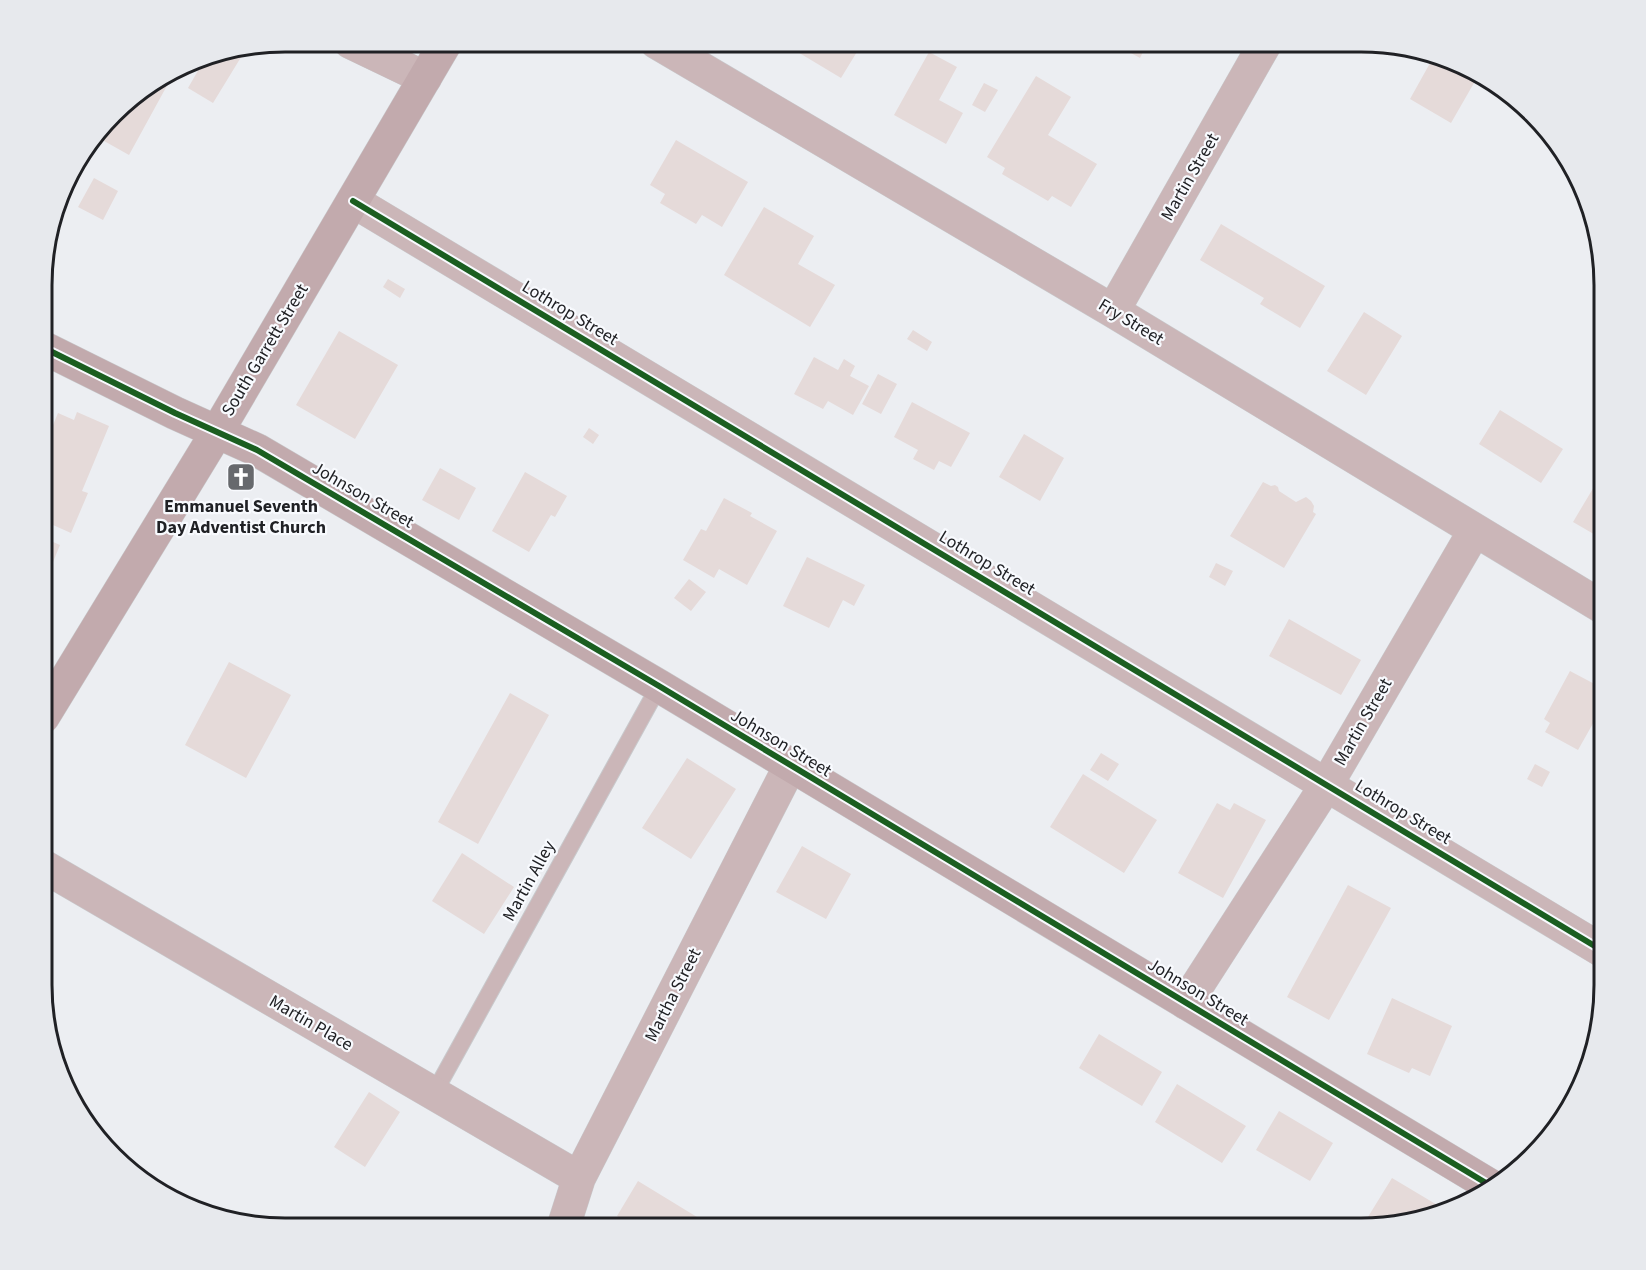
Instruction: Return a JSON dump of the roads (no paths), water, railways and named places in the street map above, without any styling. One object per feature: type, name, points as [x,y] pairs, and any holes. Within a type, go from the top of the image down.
[{"type":"street","points":[[371,52],[425,78]]},
{"type":"street","name":"South Garrett Street","points":[[52,702],[217,432],[440,52]]},
{"type":"street","name":"Fry Street","points":[[673,52],[1113,311],[1594,602]]},
{"type":"street","name":"Martin Street","points":[[1113,311],[1260,52]]},
{"type":"street","name":"Lothrop Street","points":[[353,201],[1594,945]]},
{"type":"street","name":"Johnson Street","points":[[52,352],[257,450],[659,686],[1484,1182]]},
{"type":"street","name":"Martin Street","points":[[1186,1003],[1327,784],[1475,530]]},
{"type":"street","name":"Martha Street","points":[[566,1218],[579,1178],[790,766]]},
{"type":"street","name":"Martin Place","points":[[52,871],[579,1178]]},
{"type":"lane","name":"Martin Alley","points":[[433,1095],[659,686]]},
{"type":"place","name":"Emmanuel Seventh Day Adventist Church","points":[[241,477]]}]
